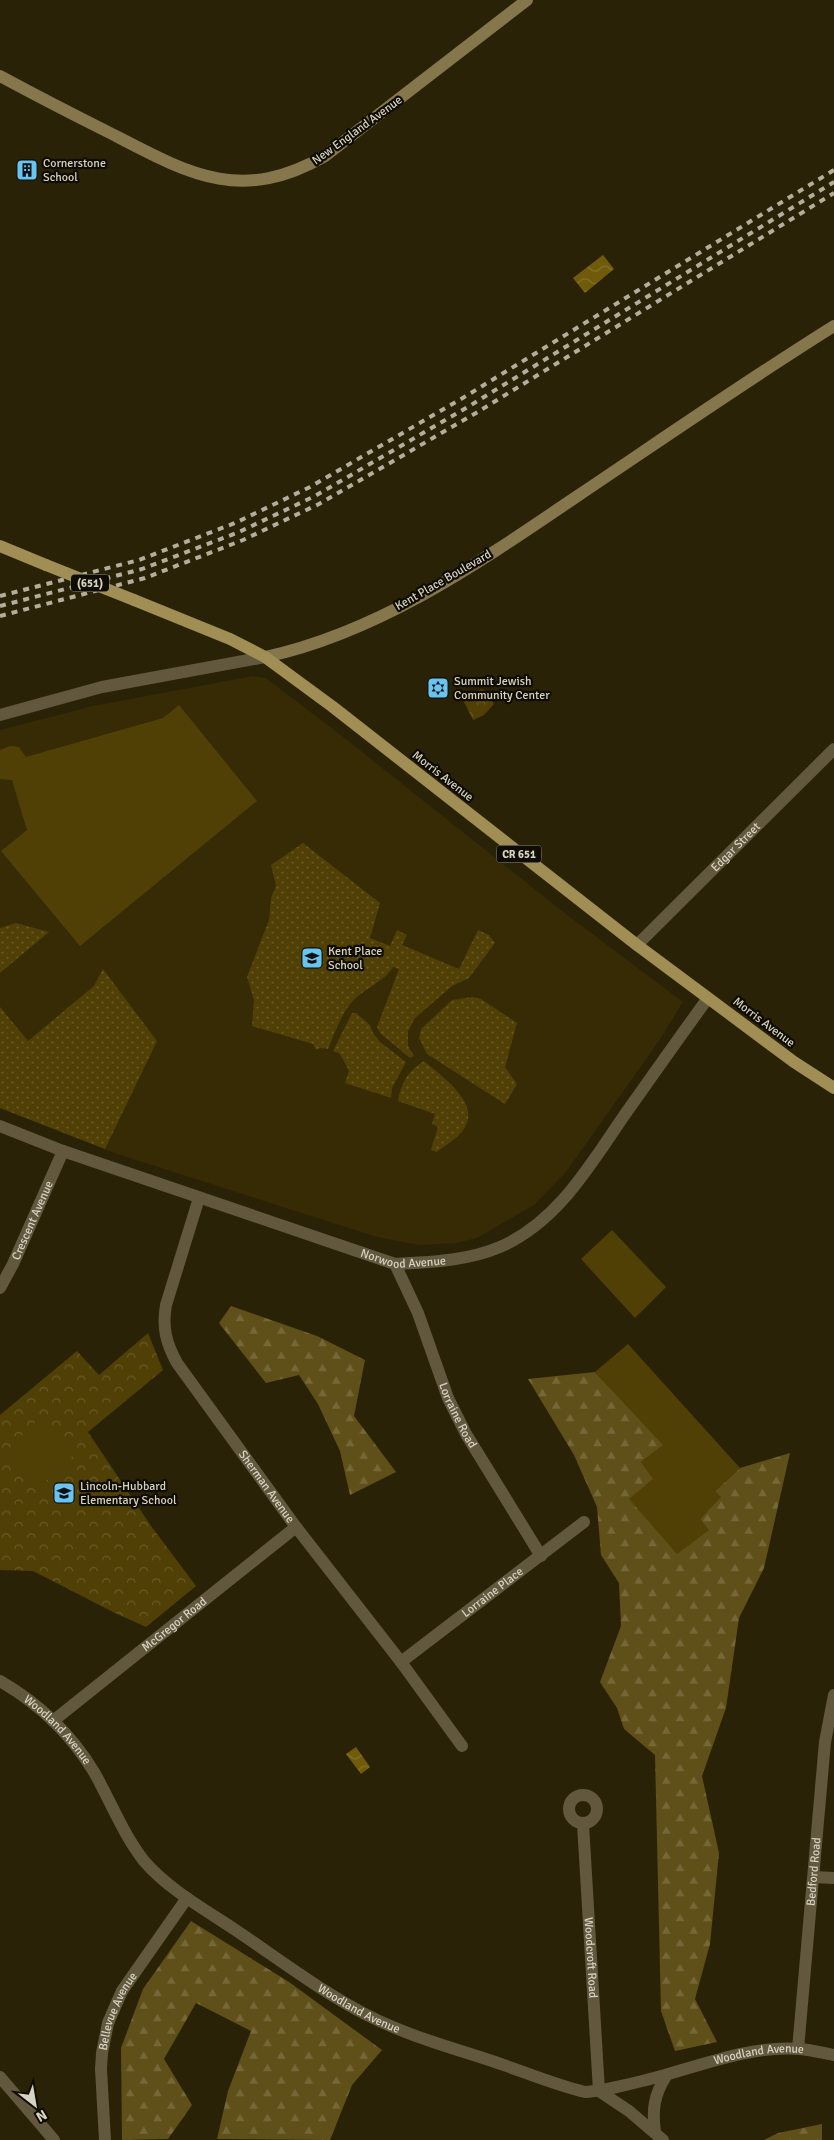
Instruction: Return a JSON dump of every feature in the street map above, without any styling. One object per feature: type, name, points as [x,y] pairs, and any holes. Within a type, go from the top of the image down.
[{"type":"main road","name":"Morris Avenue","points":[[0,546],[230,639],[265,657],[637,945],[834,1088]]},
{"type":"street","name":"New England Avenue","points":[[0,76],[185,170],[223,180],[245,181],[272,178],[292,173],[325,156],[527,0]]},
{"type":"street","name":"Kent Place Boulevard","points":[[0,715],[102,687],[298,650],[356,628],[451,578],[505,545],[751,379],[834,326]]},
{"type":"street","name":"Edgar Street","points":[[637,945],[834,749]]},
{"type":"street","name":"Norwood Avenue","points":[[0,1126],[63,1151],[395,1264],[472,1257],[524,1234],[559,1206],[708,998]]},
{"type":"street","name":"Crescent Avenue","points":[[0,1288],[13,1264],[63,1151]]},
{"type":"street","name":"Sherman Avenue","points":[[199,1198],[165,1312],[164,1333],[169,1348],[177,1363],[296,1527],[401,1662],[462,1746]]},
{"type":"street","name":"Lorraine Road","points":[[395,1264],[418,1313],[448,1398],[466,1434],[540,1556]]},
{"type":"street","name":"Lorraine Place","points":[[401,1662],[584,1522]]},
{"type":"street","name":"McGregor Road","points":[[53,1721],[296,1527]]},
{"type":"street","name":"Woodland Avenue","points":[[0,1681],[22,1694],[53,1721],[81,1752],[128,1839],[145,1862],[187,1898],[368,2016],[400,2030],[585,2092],[599,2091],[666,2076],[729,2057],[768,2050],[798,2048],[834,2055]]},
{"type":"street","name":"Bedford Road","points":[[798,2048],[825,1742],[834,1696]]},
{"type":"street","name":"Woodcroft Road","points":[[583,1824],[599,2091]]},
{"type":"street","points":[[814,1877],[834,1878]]},
{"type":"street","name":"Bellevue Avenue","points":[[105,2140],[101,2069],[108,2023],[122,1991],[187,1898]]},
{"type":"street","points":[[659,2136],[653,2117],[655,2097],[666,2076]]},
{"type":"street","points":[[0,2077],[54,2140]]},
{"type":"street","points":[[599,2091],[629,2111],[659,2136]]},
{"type":"shaded area","name":"Kent Place School","points":[[253,676],[266,678],[566,914],[683,1002],[659,1041],[566,1172],[534,1205],[477,1238],[456,1243],[419,1245],[377,1237],[114,1153],[0,1108],[0,730],[93,706]]},
{"type":"green space","points":[[482,689],[488,692],[494,704],[484,715],[473,720],[462,698]]},
{"type":"green space","points":[[179,705],[257,801],[80,946],[1,851],[27,830],[12,780],[0,779],[0,750],[10,746],[19,747],[26,757],[163,718]]},
{"type":"green space","points":[[303,843],[380,903],[370,938],[390,946],[397,930],[407,935],[402,945],[459,969],[478,930],[489,935],[495,943],[469,978],[452,986],[415,1018],[408,1031],[408,1046],[414,1056],[410,1058],[380,1033],[377,1027],[399,969],[393,967],[384,978],[358,996],[348,1007],[339,1022],[328,1049],[320,1048],[316,1050],[313,1044],[252,1026],[254,1000],[247,977],[269,920],[271,898],[276,886],[271,865]]},
{"type":"green space","points":[[16,923],[49,932],[0,973],[0,928]]},
{"type":"green space","points":[[103,969],[157,1041],[105,1149],[0,1108],[0,1007],[28,1041],[94,986]]},
{"type":"green space","points":[[472,997],[481,999],[517,1023],[505,1067],[517,1084],[505,1104],[427,1054],[419,1038],[421,1029],[452,1000]]},
{"type":"green space","points":[[352,1013],[356,1013],[370,1025],[380,1042],[406,1062],[392,1088],[391,1098],[345,1083],[349,1071],[340,1054],[333,1051]]},
{"type":"green space","points":[[424,1061],[449,1082],[464,1100],[468,1110],[468,1119],[464,1129],[437,1152],[431,1150],[438,1127],[432,1124],[435,1114],[398,1101],[406,1078]]},
{"type":"green space","points":[[612,1230],[666,1287],[635,1318],[581,1259]]},
{"type":"green space","points":[[231,1306],[317,1336],[365,1360],[354,1416],[396,1472],[350,1495],[340,1451],[318,1404],[299,1375],[266,1383],[219,1323]]},
{"type":"green space","name":"Lincoln-Hubbard Elementary School","points":[[148,1333],[163,1370],[88,1432],[151,1526],[196,1586],[146,1627],[33,1571],[0,1570],[0,1415],[77,1351],[99,1375]]},
{"type":"green space","points":[[628,1344],[740,1468],[715,1491],[721,1497],[700,1519],[709,1530],[677,1554],[629,1499],[653,1479],[641,1462],[663,1445],[595,1372]]},
{"type":"green space","points":[[595,1372],[664,1445],[641,1462],[708,1530],[700,1519],[720,1497],[715,1491],[740,1468],[790,1453],[764,1568],[739,1618],[726,1708],[702,1776],[719,1853],[710,1944],[695,1999],[717,2042],[675,2051],[661,2011],[655,1755],[624,1729],[617,1708],[600,1682],[621,1626],[619,1583],[601,1555],[597,1507],[574,1455],[528,1379]]},
{"type":"green space","points":[[42,1416],[76,1450],[60,1475],[36,1484],[16,1473],[6,1452]]},
{"type":"green space","points":[[191,1921],[289,1982],[382,2050],[352,2085],[330,2140],[217,2139],[228,2091],[251,2031],[196,2003],[164,2059],[192,2105],[168,2139],[122,2140],[121,2048],[143,1989]]},
{"type":"green space","points":[[822,2124],[822,2140],[764,2140],[778,2133]]},
{"type":"water","points":[[603,255],[614,269],[585,293],[573,278]]},
{"type":"water","points":[[356,1747],[370,1767],[361,1774],[346,1754]]},
{"type":"railway","points":[[0,596],[139,560],[235,523],[310,487],[466,396],[834,170]]},
{"type":"railway","points":[[0,606],[142,569],[239,532],[315,496],[471,405],[834,182]]},
{"type":"railway","points":[[0,616],[145,578],[243,540],[319,504],[476,413],[834,193]]},
{"type":"place","name":"Cornerstone School","points":[[27,170]]},
{"type":"place","name":"Summit Jewish Community Center","points":[[438,688]]},
{"type":"place","name":"Kent Place School","points":[[312,958]]},
{"type":"place","name":"Lincoln-Hubbard Elementary School","points":[[64,1493]]}]
